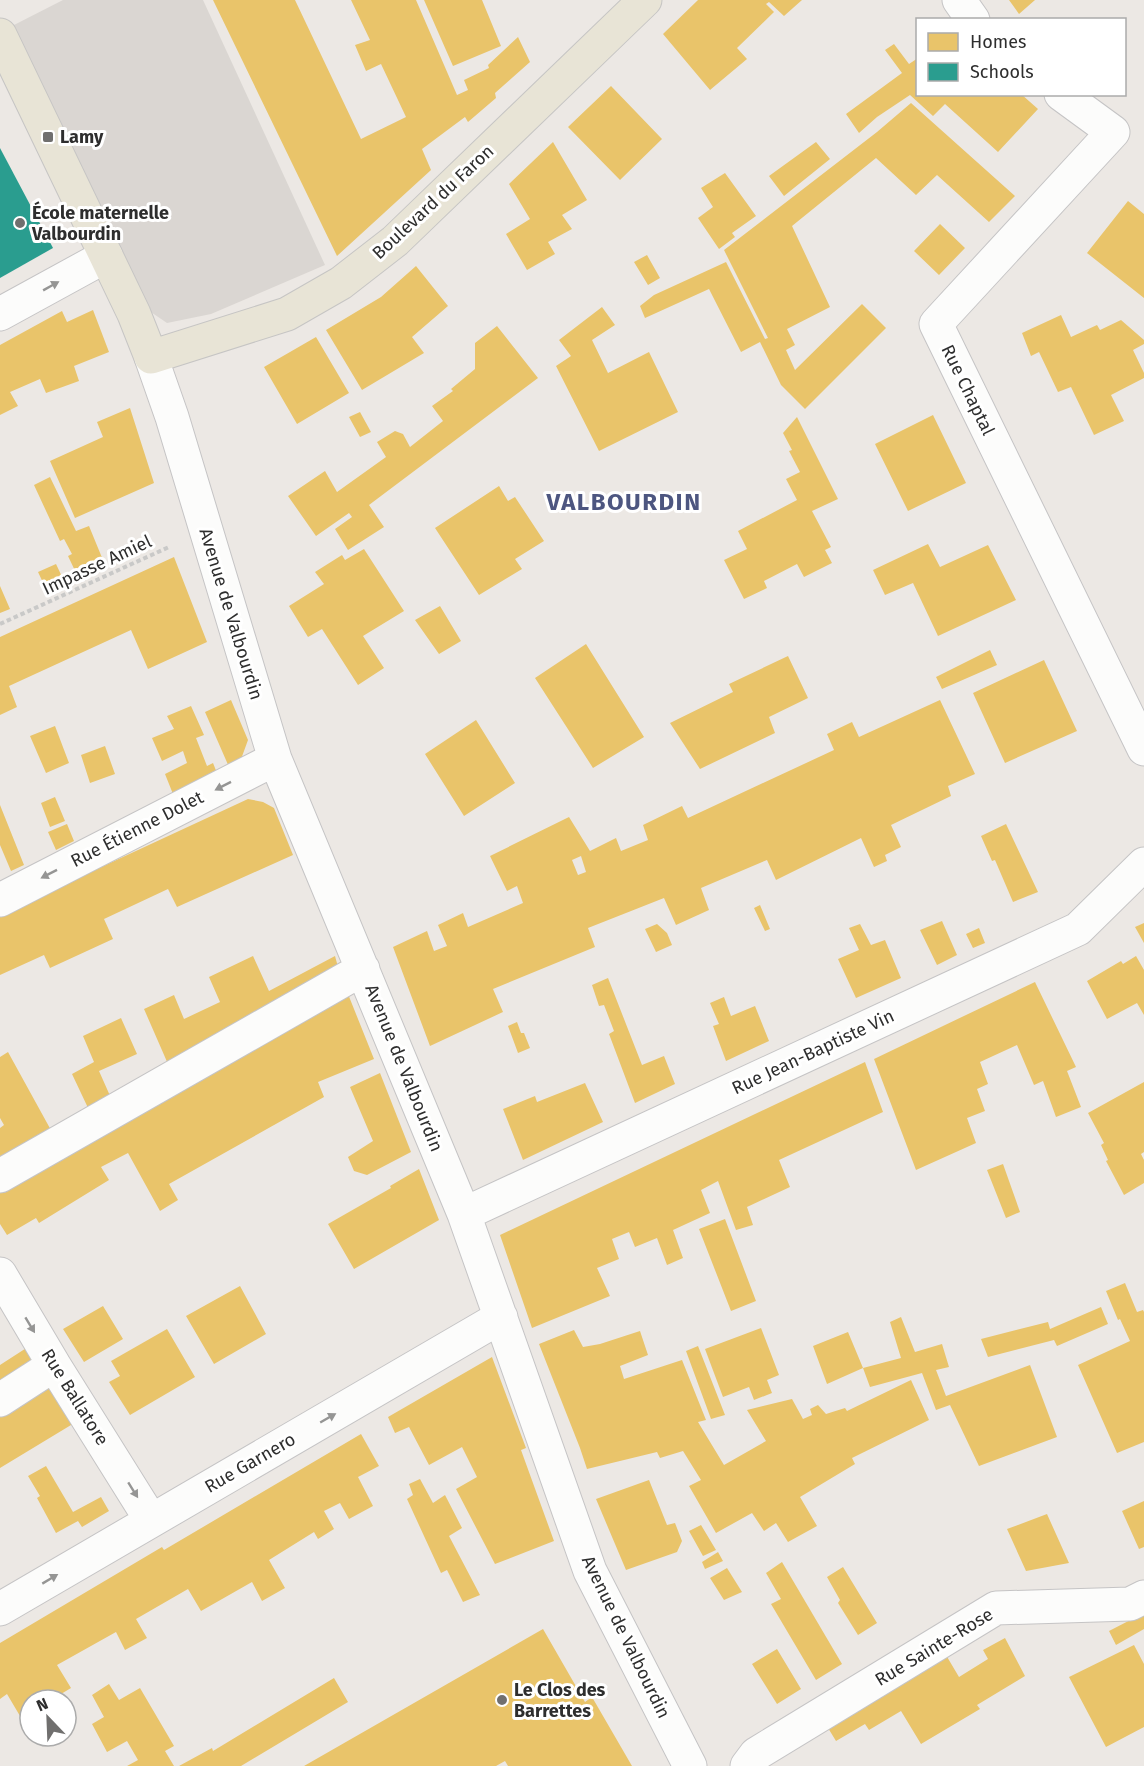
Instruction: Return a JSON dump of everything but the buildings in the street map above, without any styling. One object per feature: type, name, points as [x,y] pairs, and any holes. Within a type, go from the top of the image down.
[{"type":"main road","name":"Boulevard du Faron","points":[[151,357],[287,314],[341,283],[395,242],[645,0]]},
{"type":"main road","points":[[3,48],[106,255],[134,314],[151,357]]},
{"type":"street","points":[[959,0],[972,18]]},
{"type":"street","name":"Rue Chaptal","points":[[1064,96],[1113,132],[936,324],[1144,749]]},
{"type":"street","points":[[0,314],[106,255]]},
{"type":"street","name":"Avenue de Valbourdin","points":[[151,357],[172,417],[275,759],[464,1214],[590,1570],[690,1766]]},
{"type":"street","name":"Rue Étienne Dolet","points":[[0,900],[275,759]]},
{"type":"street","name":"Rue Jean-Baptiste Vin","points":[[464,1214],[1078,929],[1144,864]]},
{"type":"street","points":[[0,1176],[363,969]]},
{"type":"street","name":"Rue Ballatore","points":[[0,1274],[151,1520]]},
{"type":"street","name":"Rue Garnero","points":[[0,1609],[501,1317]]},
{"type":"street","points":[[0,1400],[54,1365]]},
{"type":"street","name":"Rue Sainte-Rose","points":[[747,1766],[756,1754],[996,1608],[1130,1604],[1144,1597]]},
{"type":"path","name":"Impasse Amiel","points":[[0,624],[206,530]]},
{"type":"shaded area","points":[[63,0],[203,0],[325,265],[211,314],[167,323],[145,308],[12,26]]},
{"type":"place","name":"Lamy","points":[[48,137]]},
{"type":"place","name":"École maternelle Valbourdin","points":[[20,223]]},
{"type":"place","name":"Le Clos des Barrettes","points":[[502,1700]]},
{"type":"district","name":"VALBOURDIN","points":[[624,502]]}]
